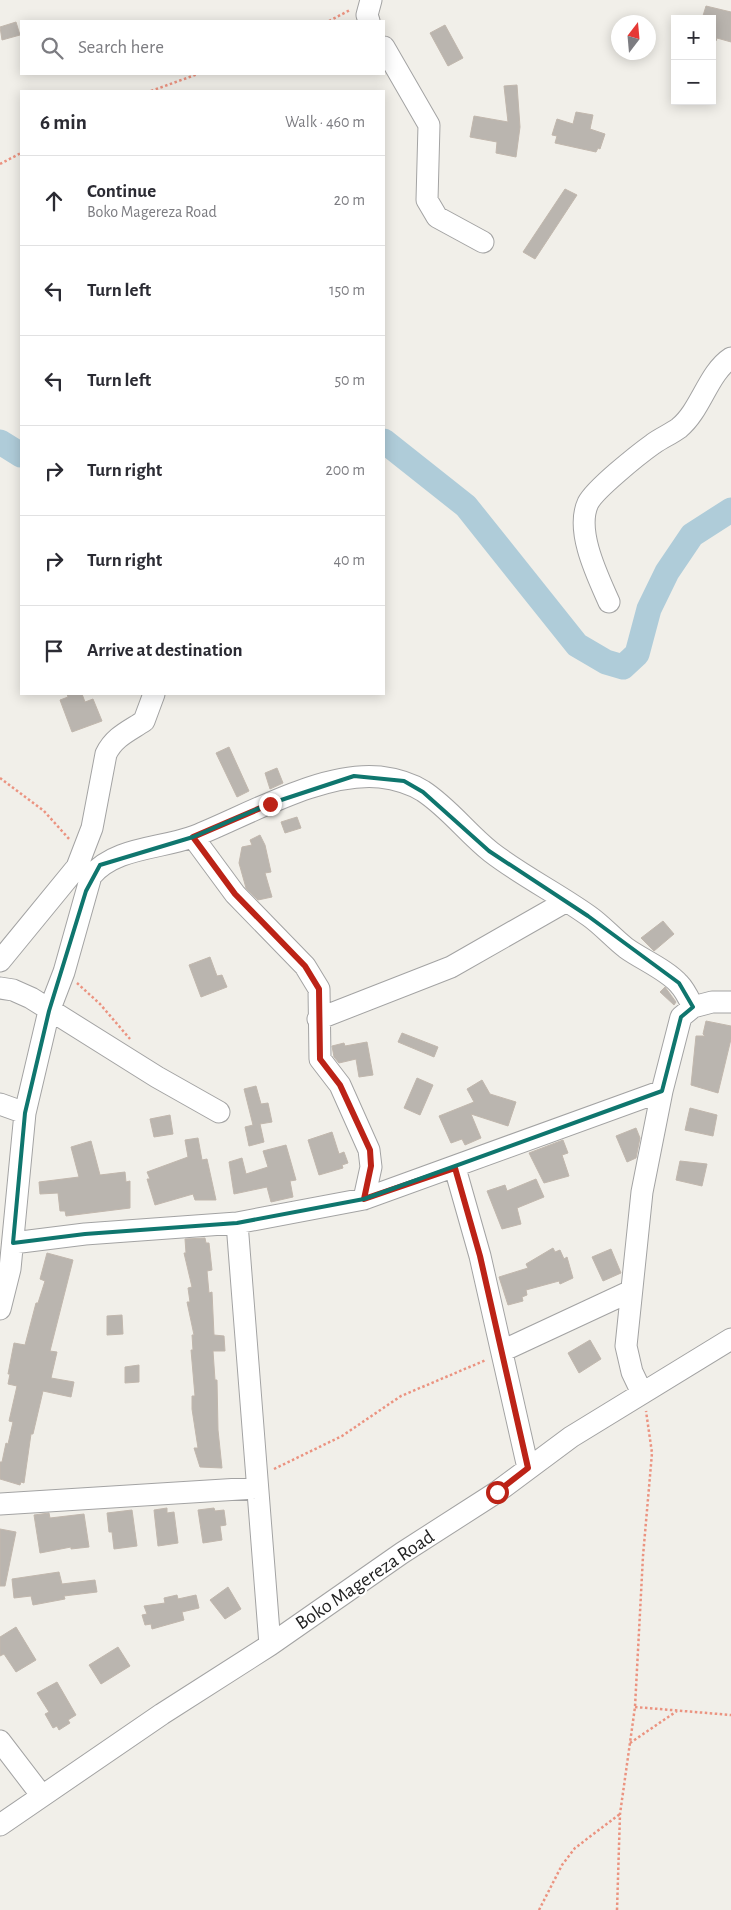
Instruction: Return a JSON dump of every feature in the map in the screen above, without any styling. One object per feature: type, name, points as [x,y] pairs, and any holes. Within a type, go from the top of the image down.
[{"type":"street","points":[[369,20],[371,0]]},
{"type":"street","points":[[385,49],[429,125],[426,200],[437,217],[483,242]]},
{"type":"street","points":[[609,602],[595,572],[587,544],[585,525],[588,503],[634,459],[686,421],[710,384],[731,358]]},
{"type":"street","points":[[0,961],[77,867],[84,853],[92,828],[106,754],[110,745],[123,733],[144,721],[154,695]]},
{"type":"street","points":[[0,1309],[10,1269],[25,1113],[50,1011],[64,972],[91,876],[100,865],[114,858],[193,837],[270,804],[328,783],[354,776],[380,777],[404,781],[442,806],[489,851],[588,916],[625,947],[679,983],[693,1006]]},
{"type":"street","points":[[193,837],[235,894],[305,966],[319,989],[320,1059],[340,1085],[370,1150],[371,1166],[364,1199]]},
{"type":"street","points":[[318,1019],[451,967],[565,902]]},
{"type":"street","points":[[0,988],[13,990],[31,998],[219,1112]]},
{"type":"street","points":[[642,1393],[632,1372],[626,1346],[642,1192],[662,1091],[681,1017],[693,1006],[712,1002],[731,1002]]},
{"type":"street","points":[[13,1243],[85,1234],[237,1223],[364,1199],[455,1168],[662,1091]]},
{"type":"street","points":[[0,1104],[25,1113]]},
{"type":"street","points":[[455,1168],[480,1256],[528,1468]]},
{"type":"street","points":[[237,1223],[270,1645]]},
{"type":"street","points":[[502,1351],[631,1291]]},
{"type":"street","name":"Boko Magereza Road","points":[[0,1825],[162,1714],[270,1645],[402,1554],[497,1492],[571,1437],[731,1339]]},
{"type":"street","points":[[0,1504],[257,1482]]},
{"type":"street","points":[[0,1741],[42,1796]]},
{"type":"path","points":[[154,90],[195,75]]},
{"type":"path","points":[[0,164],[20,154]]},
{"type":"path","points":[[0,778],[44,811],[84,853]]},
{"type":"path","points":[[64,972],[100,1004],[134,1044]]},
{"type":"path","points":[[257,1482],[342,1436],[400,1396],[481,1363],[502,1351]]},
{"type":"path","points":[[616,1910],[620,1814],[635,1707],[642,1556],[652,1454],[650,1426],[642,1393]]},
{"type":"path","points":[[635,1707],[731,1715]]},
{"type":"path","points":[[630,1743],[678,1711]]},
{"type":"path","points":[[539,1910],[562,1865],[575,1848],[620,1814]]},
{"type":"highlighted area","points":[[354,776],[404,781],[423,792],[489,851],[588,916],[679,983],[693,1007],[681,1017],[662,1091],[364,1199],[237,1223],[85,1234],[13,1243],[25,1113],[49,1011],[86,891],[100,865],[193,837],[269,804]]},
{"type":"building","points":[[706,6],[731,12],[731,42],[717,38],[716,41],[716,15],[703,15]]},
{"type":"building","points":[[16,22],[20,35],[2,40],[0,27]]},
{"type":"building","points":[[445,25],[463,58],[448,66],[430,33]]},
{"type":"building","points":[[517,85],[520,127],[516,157],[496,153],[497,142],[470,137],[474,116],[508,122],[504,86]]},
{"type":"building","points":[[576,112],[593,115],[590,129],[605,134],[600,149],[598,148],[596,152],[555,143],[557,136],[552,135],[557,119],[573,124]]},
{"type":"building","points":[[565,189],[577,195],[535,259],[523,252]]},
{"type":"building","points":[[67,695],[82,695],[85,702],[93,699],[102,721],[72,732],[60,700],[68,697]]},
{"type":"building","points":[[229,747],[249,791],[237,797],[216,753]]},
{"type":"building","points":[[277,768],[283,783],[270,789],[265,773]]},
{"type":"building","points":[[297,817],[301,828],[285,833],[281,822]]},
{"type":"building","points":[[260,835],[265,845],[271,872],[265,873],[272,897],[258,900],[246,888],[239,863],[242,847],[252,845],[250,840]]},
{"type":"building","points":[[663,921],[674,934],[654,951],[641,938]]},
{"type":"building","points":[[210,957],[217,976],[222,975],[227,987],[201,997],[189,965]]},
{"type":"building","points":[[665,987],[676,1002],[674,1005],[660,992]]},
{"type":"building","points":[[706,1021],[731,1026],[731,1039],[718,1093],[691,1085],[696,1036],[705,1036],[703,1034]]},
{"type":"building","points":[[402,1033],[438,1047],[434,1057],[398,1042]]},
{"type":"building","points":[[367,1042],[373,1075],[359,1077],[356,1059],[339,1063],[334,1057],[332,1046],[344,1043],[345,1046]]},
{"type":"building","points":[[417,1078],[433,1085],[420,1115],[404,1108]]},
{"type":"building","points":[[482,1080],[490,1094],[516,1102],[508,1126],[471,1114],[481,1138],[465,1145],[462,1139],[451,1143],[439,1116],[474,1102],[467,1089]]},
{"type":"building","points":[[256,1086],[261,1104],[268,1103],[272,1122],[260,1124],[264,1142],[249,1146],[245,1127],[253,1125],[244,1089]]},
{"type":"building","points":[[690,1108],[717,1115],[713,1136],[685,1130]]},
{"type":"building","points":[[170,1115],[173,1134],[154,1137],[150,1119]]},
{"type":"building","points":[[636,1128],[640,1138],[636,1158],[627,1162],[616,1136]]},
{"type":"building","points":[[332,1132],[339,1154],[344,1152],[348,1163],[342,1165],[343,1168],[319,1175],[308,1140]]},
{"type":"building","points":[[198,1138],[202,1160],[207,1159],[216,1200],[195,1200],[193,1194],[155,1205],[147,1179],[150,1179],[147,1172],[188,1157],[185,1140]]},
{"type":"building","points":[[563,1140],[568,1153],[562,1155],[569,1176],[544,1183],[529,1153]]},
{"type":"building","points":[[91,1141],[100,1175],[125,1172],[126,1182],[130,1181],[130,1208],[66,1216],[65,1211],[60,1211],[58,1193],[40,1194],[39,1182],[79,1177],[71,1147]]},
{"type":"building","points":[[286,1145],[296,1180],[290,1181],[293,1197],[271,1202],[267,1187],[234,1194],[229,1162],[242,1158],[246,1174],[268,1167],[263,1151]]},
{"type":"building","points":[[680,1161],[707,1164],[702,1186],[676,1180]]},
{"type":"building","points":[[536,1179],[544,1197],[517,1208],[521,1224],[502,1229],[487,1191],[505,1185],[507,1191]]},
{"type":"building","points":[[205,1238],[206,1243],[209,1243],[212,1270],[207,1271],[209,1293],[212,1292],[214,1335],[224,1336],[225,1351],[213,1351],[215,1380],[217,1380],[218,1430],[222,1468],[200,1467],[194,1448],[198,1448],[192,1409],[192,1396],[195,1396],[191,1350],[193,1350],[192,1335],[194,1335],[187,1302],[190,1302],[188,1288],[192,1287],[184,1253],[186,1253],[185,1239]]},
{"type":"building","points":[[553,1248],[555,1252],[560,1250],[564,1259],[567,1257],[573,1278],[560,1284],[559,1281],[526,1290],[527,1295],[522,1297],[523,1301],[508,1305],[499,1277],[528,1268],[526,1264]]},
{"type":"building","points":[[611,1249],[621,1273],[603,1281],[592,1257]]},
{"type":"building","points":[[47,1253],[73,1260],[50,1351],[57,1352],[51,1378],[74,1382],[71,1397],[43,1391],[33,1434],[31,1434],[24,1483],[21,1482],[20,1485],[0,1479],[0,1462],[2,1462],[6,1443],[8,1444],[13,1422],[9,1421],[17,1386],[8,1384],[10,1374],[8,1374],[14,1343],[25,1345],[36,1303],[38,1303],[45,1281],[40,1279]]},
{"type":"building","points":[[122,1315],[123,1334],[107,1335],[107,1316]]},
{"type":"building","points":[[590,1340],[601,1359],[579,1373],[568,1353]]},
{"type":"building","points":[[139,1365],[139,1382],[125,1383],[125,1367]]},
{"type":"building","points":[[167,1508],[167,1513],[174,1512],[178,1543],[158,1546],[154,1510]]},
{"type":"building","points":[[214,1508],[215,1511],[224,1510],[226,1525],[220,1526],[222,1540],[203,1543],[198,1510]]},
{"type":"building","points":[[132,1510],[137,1546],[114,1549],[112,1532],[109,1532],[107,1513]]},
{"type":"building","points":[[49,1513],[50,1518],[84,1514],[89,1547],[71,1549],[71,1547],[40,1553],[34,1515]]},
{"type":"building","points":[[0,1529],[16,1532],[5,1586],[0,1586]]},
{"type":"building","points":[[59,1572],[62,1584],[95,1580],[97,1592],[64,1596],[65,1599],[33,1605],[31,1596],[14,1598],[12,1579]]},
{"type":"building","points":[[228,1587],[241,1609],[225,1619],[210,1600]]},
{"type":"building","points":[[177,1595],[178,1599],[196,1595],[199,1608],[182,1612],[184,1620],[152,1629],[151,1624],[145,1625],[142,1615],[147,1614],[144,1606],[165,1603],[164,1598]]},
{"type":"building","points":[[16,1627],[36,1660],[16,1672],[4,1654],[0,1656],[0,1637]]},
{"type":"building","points":[[118,1647],[130,1666],[101,1684],[89,1665]]},
{"type":"building","points":[[57,1682],[76,1715],[68,1720],[70,1723],[59,1730],[57,1726],[53,1728],[45,1714],[49,1712],[37,1693]]},
{"type":"waterway","points":[[0,442],[20,454]]},
{"type":"waterway","points":[[385,442],[466,506],[577,645],[606,662],[623,667],[637,654],[649,609],[667,572],[692,535],[731,510]]},
{"type":"route","points":[[270,804],[193,837],[235,894],[305,966],[319,989],[320,1059],[340,1085],[370,1150],[371,1166],[364,1199],[455,1168],[480,1256],[528,1468],[497,1492]]}]
